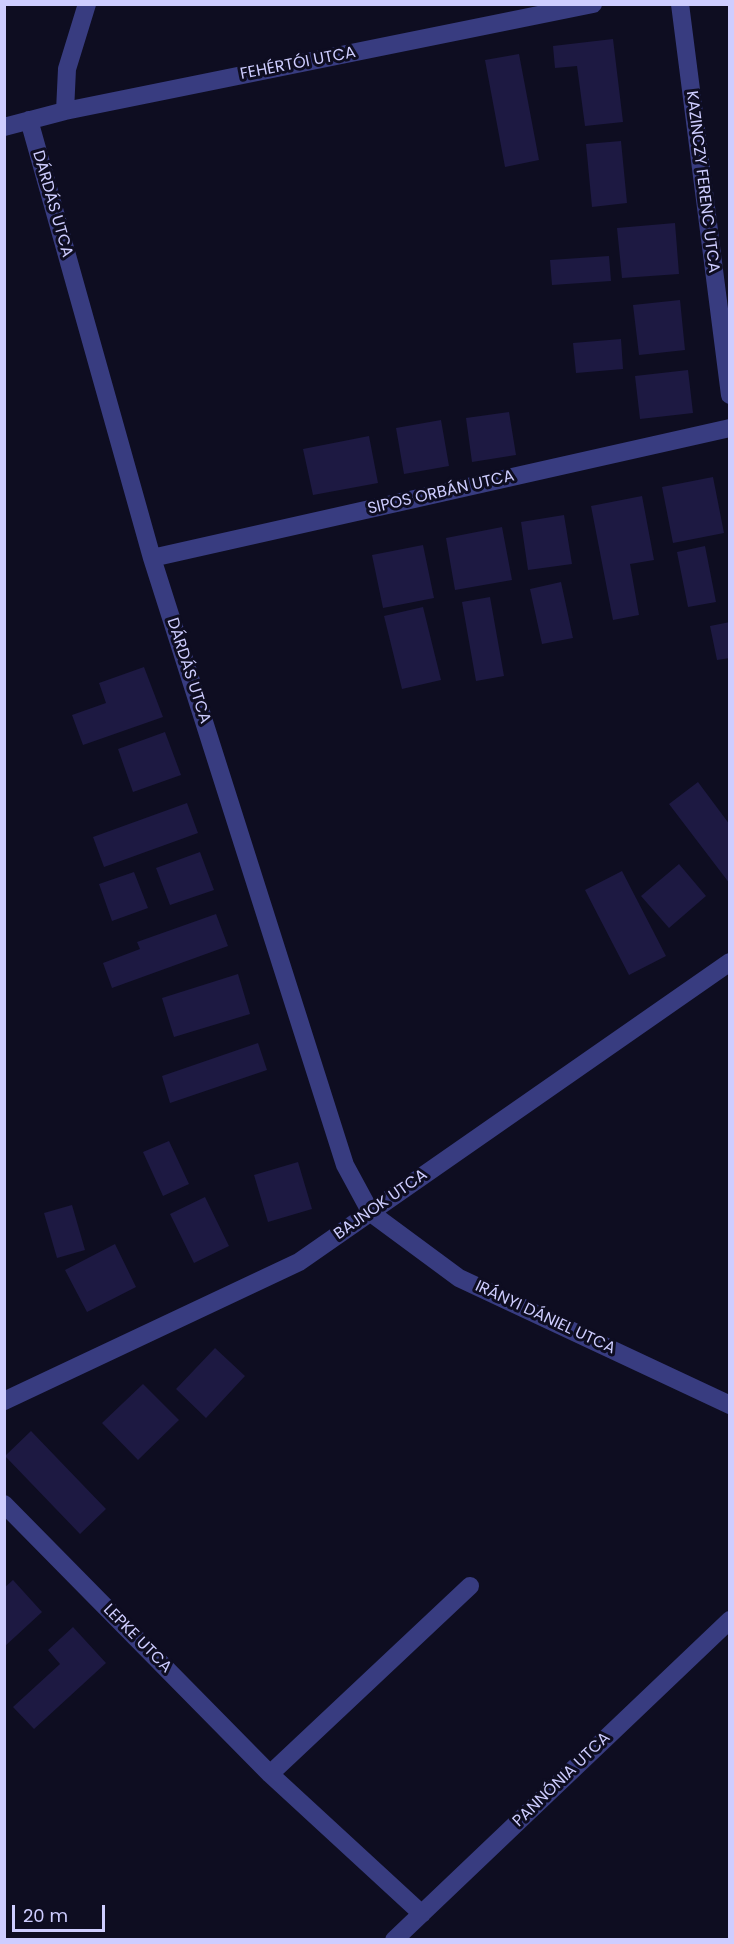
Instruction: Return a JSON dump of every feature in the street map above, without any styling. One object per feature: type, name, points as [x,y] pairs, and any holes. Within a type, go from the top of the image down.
[{"type":"street","points":[[65,111],[67,69],[87,4]]},
{"type":"street","name":"FEHÉRTÓI UTCA","points":[[4,127],[65,111],[593,4]]},
{"type":"street","name":"KAZINCZY FERENC UTCA","points":[[680,4],[729,395]]},
{"type":"street","name":"DÁRDÁS UTCA","points":[[28,120],[152,558],[345,1165],[370,1213]]},
{"type":"street","name":"SIPOS ORBÁN UTCA","points":[[152,558],[729,428]]},
{"type":"street","name":"BAJNOK UTCA","points":[[4,1401],[299,1262],[729,963]]},
{"type":"street","name":"IRÁNYI DÁNIEL UTCA","points":[[370,1213],[459,1278],[729,1405]]},
{"type":"street","name":"LEPKE UTCA","points":[[4,1504],[270,1774],[423,1914]]},
{"type":"street","points":[[270,1774],[470,1586]]},
{"type":"street","name":"PANNÓNIA UTCA","points":[[394,1940],[729,1620]]},
{"type":"building","points":[[613,39],[623,122],[585,126],[577,66],[555,68],[553,46]]},
{"type":"building","points":[[519,54],[539,160],[505,167],[485,60]]},
{"type":"building","points":[[621,141],[627,203],[592,207],[586,144]]},
{"type":"building","points":[[675,223],[679,274],[622,278],[617,228]]},
{"type":"building","points":[[609,256],[611,281],[552,285],[550,260]]},
{"type":"building","points":[[680,300],[685,350],[639,355],[633,305]]},
{"type":"building","points":[[621,339],[623,369],[576,373],[573,343]]},
{"type":"building","points":[[688,370],[693,413],[640,419],[635,376]]},
{"type":"building","points":[[509,412],[516,455],[472,462],[466,418]]},
{"type":"building","points":[[441,420],[449,466],[404,474],[396,428]]},
{"type":"building","points":[[369,436],[378,483],[313,495],[303,449]]},
{"type":"building","points":[[713,477],[724,533],[673,543],[662,487]]},
{"type":"building","points":[[642,496],[654,560],[630,564],[639,615],[613,620],[591,506]]},
{"type":"building","points":[[564,515],[572,564],[528,570],[521,522]]},
{"type":"building","points":[[502,527],[512,580],[455,590],[446,538]]},
{"type":"building","points":[[423,545],[434,598],[383,608],[372,555]]},
{"type":"building","points":[[705,546],[716,602],[688,607],[677,552]]},
{"type":"building","points":[[561,582],[573,638],[542,644],[530,589]]},
{"type":"building","points":[[490,597],[504,676],[476,681],[462,602]]},
{"type":"building","points":[[423,607],[441,680],[402,689],[384,616]]},
{"type":"building","points":[[730,622],[730,658],[717,660],[710,626]]},
{"type":"building","points":[[144,667],[163,717],[83,745],[72,715],[106,703],[99,683]]},
{"type":"building","points":[[165,732],[181,775],[133,792],[118,749]]},
{"type":"building","points":[[698,782],[730,825],[730,884],[669,804]]},
{"type":"building","points":[[187,803],[198,833],[104,867],[93,837]]},
{"type":"building","points":[[200,852],[214,890],[170,905],[156,868]]},
{"type":"building","points":[[679,864],[706,896],[669,928],[641,896]]},
{"type":"building","points":[[622,871],[666,956],[629,975],[585,890]]},
{"type":"building","points":[[134,872],[148,908],[112,921],[99,884]]},
{"type":"building","points":[[216,914],[228,946],[112,988],[103,963],[140,949],[137,942]]},
{"type":"building","points":[[238,974],[250,1014],[174,1037],[162,998]]},
{"type":"building","points":[[258,1043],[267,1070],[170,1103],[162,1076]]},
{"type":"building","points":[[169,1141],[189,1184],[163,1196],[143,1152]]},
{"type":"building","points":[[298,1162],[312,1209],[268,1222],[254,1175]]},
{"type":"building","points":[[205,1197],[229,1246],[194,1263],[170,1214]]},
{"type":"building","points":[[72,1205],[85,1250],[57,1258],[44,1213]]},
{"type":"building","points":[[115,1244],[136,1287],[87,1312],[65,1270]]},
{"type":"building","points":[[215,1348],[245,1376],[206,1418],[176,1389]]},
{"type":"building","points":[[143,1384],[179,1420],[138,1460],[102,1423]]},
{"type":"building","points":[[31,1431],[106,1509],[80,1534],[5,1456]]},
{"type":"building","points":[[13,1580],[42,1612],[4,1647],[4,1588]]},
{"type":"building","points":[[73,1627],[106,1663],[34,1729],[13,1707],[60,1664],[48,1650]]}]
